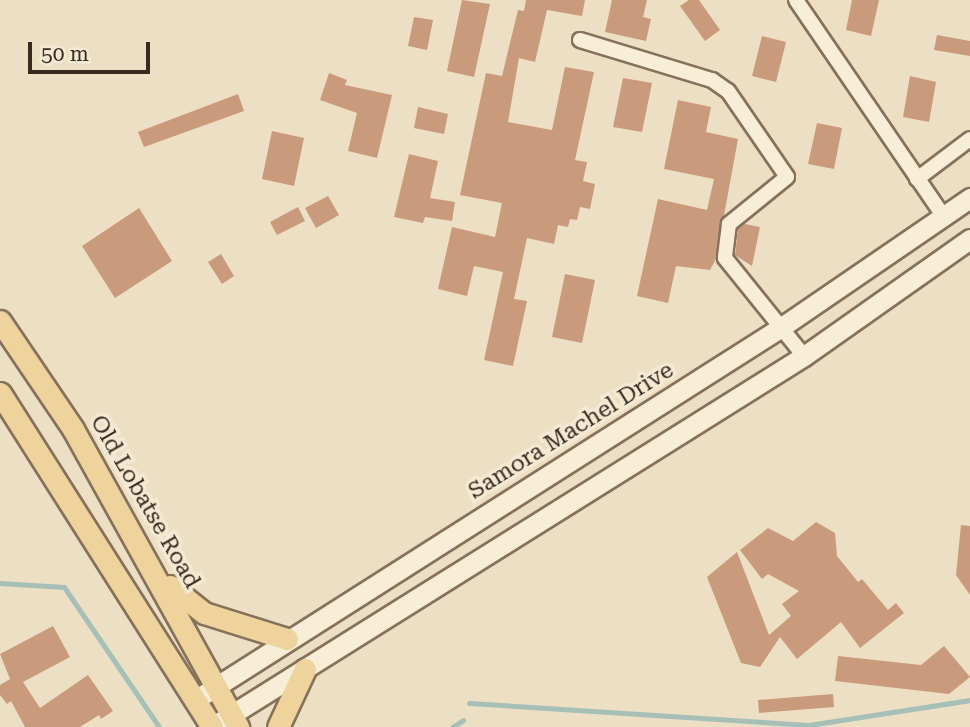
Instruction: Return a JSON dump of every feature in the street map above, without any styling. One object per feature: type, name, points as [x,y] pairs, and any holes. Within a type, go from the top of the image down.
[{"type":"main road","name":"Samora Machel Drive","points":[[195,700],[783,326],[970,198]]},
{"type":"main road","points":[[0,393],[212,727],[235,722],[305,669],[804,356],[970,239]]},
{"type":"main road","name":"Old Lobatse Road","points":[[0,321],[74,429],[158,575],[235,722]]},
{"type":"main road","points":[[158,575],[204,613],[287,639]]},
{"type":"main road","points":[[278,727],[305,669]]},
{"type":"street","points":[[796,0],[944,217]]},
{"type":"street","points":[[580,40],[712,80],[728,91],[787,177],[729,225],[725,258],[752,298],[783,326],[804,356]]},
{"type":"street","points":[[917,179],[970,139]]},
{"type":"building","points":[[462,0],[490,4],[474,77],[447,71]]},
{"type":"building","points":[[526,0],[585,0],[582,16],[547,10],[535,62],[519,58],[508,122],[552,130],[565,67],[594,72],[575,160],[587,162],[583,181],[595,184],[590,209],[580,207],[577,220],[570,219],[568,227],[558,225],[554,244],[527,238],[514,299],[527,301],[513,366],[484,360],[503,272],[474,266],[467,296],[438,289],[452,227],[495,237],[502,203],[460,195],[486,73],[502,76],[518,10],[524,11]]},
{"type":"building","points":[[612,0],[647,0],[643,17],[651,19],[646,41],[605,32]]},
{"type":"building","points":[[689,0],[699,0],[720,30],[705,41],[680,6]]},
{"type":"building","points":[[852,0],[879,0],[871,36],[846,30]]},
{"type":"building","points":[[414,17],[433,20],[427,50],[408,46]]},
{"type":"building","points":[[937,35],[970,41],[970,56],[934,50]]},
{"type":"building","points":[[762,36],[786,42],[776,82],[752,76]]},
{"type":"building","points":[[329,73],[347,80],[345,85],[392,95],[377,158],[348,151],[357,113],[320,100]]},
{"type":"building","points":[[910,76],[936,82],[929,122],[903,117]]},
{"type":"building","points":[[623,78],[652,83],[642,132],[613,127]]},
{"type":"building","points":[[238,94],[244,111],[144,147],[138,132]]},
{"type":"building","points":[[678,100],[711,107],[706,132],[738,139],[716,259],[710,270],[676,266],[668,303],[637,296],[658,199],[707,210],[714,179],[664,169]]},
{"type":"building","points":[[418,107],[448,114],[444,134],[414,128]]},
{"type":"building","points":[[817,123],[842,128],[834,169],[808,164]]},
{"type":"building","points":[[272,131],[304,138],[294,186],[262,179]]},
{"type":"building","points":[[409,154],[438,161],[430,198],[455,202],[452,221],[425,217],[423,223],[394,217]]},
{"type":"building","points":[[328,196],[339,215],[316,228],[305,208]]},
{"type":"building","points":[[298,207],[305,221],[277,235],[270,222]]},
{"type":"building","points":[[139,208],[172,261],[115,298],[82,246]]},
{"type":"building","points":[[745,224],[760,227],[752,266],[735,255],[738,229]]},
{"type":"building","points":[[221,254],[234,276],[222,284],[208,262]]},
{"type":"building","points":[[565,274],[595,280],[582,343],[552,337]]},
{"type":"building","points":[[816,522],[835,533],[837,556],[858,582],[862,579],[888,610],[896,603],[904,613],[860,648],[841,622],[797,659],[780,637],[760,667],[741,663],[707,577],[737,552],[769,635],[791,616],[782,604],[799,591],[768,574],[762,579],[740,550],[768,528],[793,541]]},
{"type":"building","points":[[961,525],[970,526],[970,595],[956,575]]},
{"type":"building","points":[[53,626],[70,657],[23,682],[40,708],[88,675],[113,711],[101,719],[99,715],[80,727],[25,727],[11,701],[7,704],[0,695],[0,685],[10,679],[0,654]]},
{"type":"building","points":[[944,646],[970,677],[949,694],[835,681],[838,656],[921,665]]},
{"type":"building","points":[[833,694],[834,707],[759,713],[758,700]]},
{"type":"waterway","points":[[0,583],[64,587],[159,727]]},
{"type":"waterway","points":[[469,703],[809,725],[970,700]]},
{"type":"waterway","points":[[452,727],[463,720]]}]
